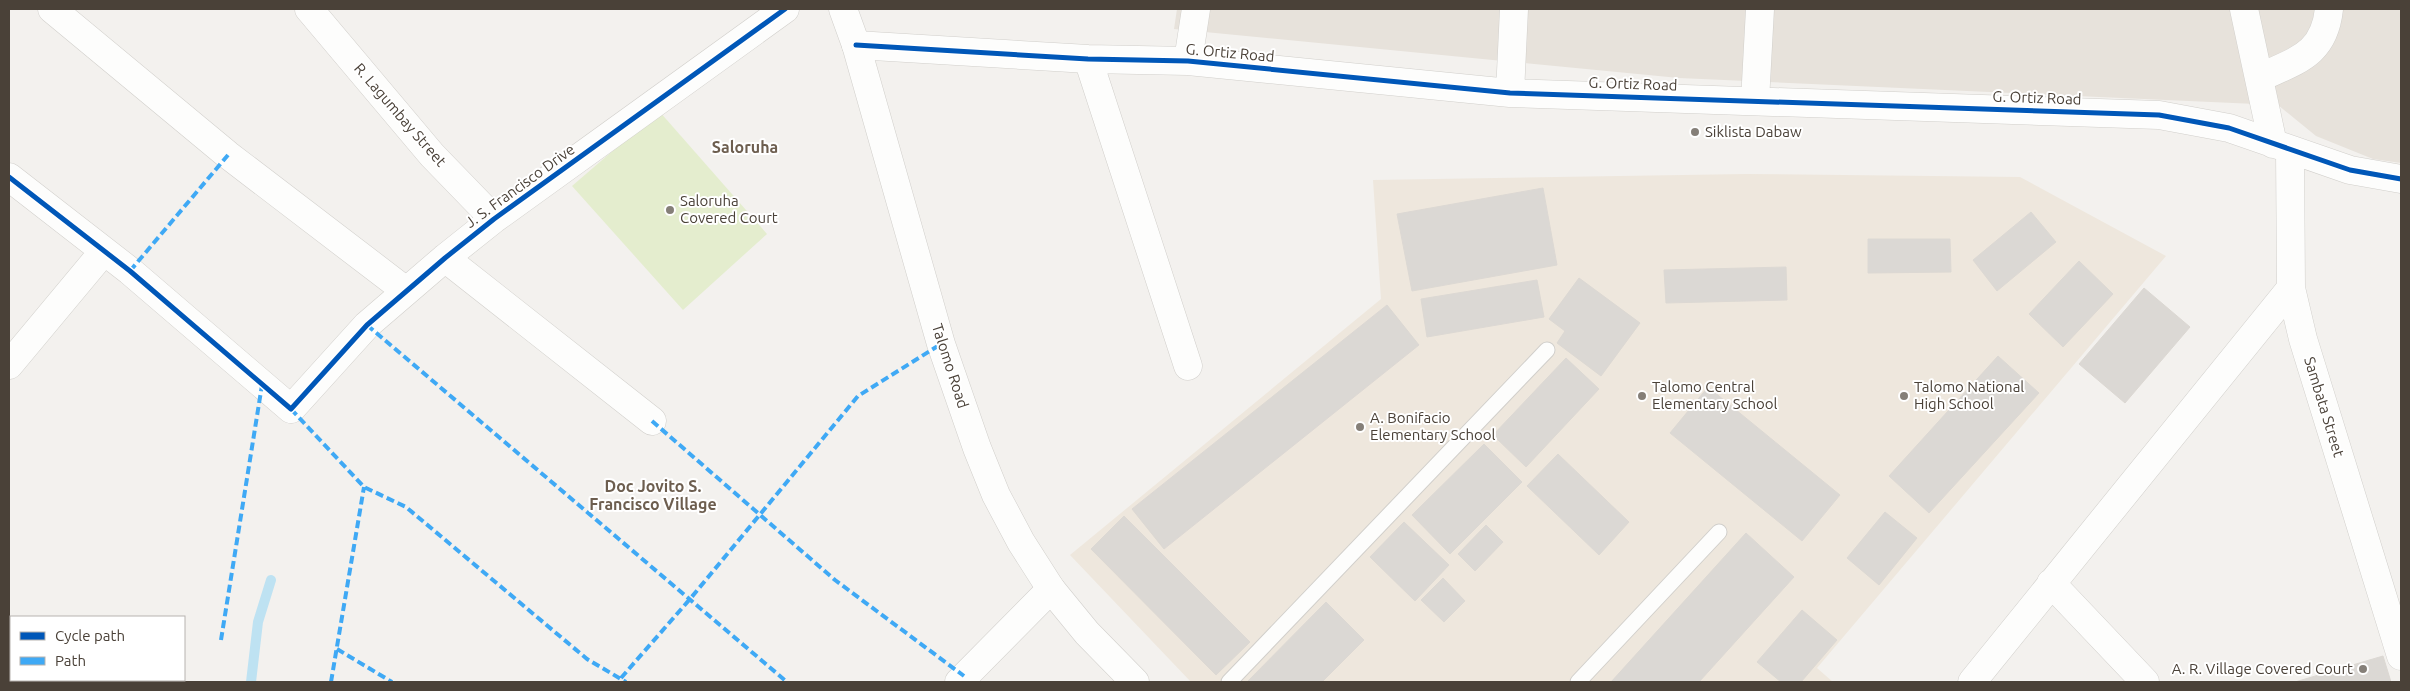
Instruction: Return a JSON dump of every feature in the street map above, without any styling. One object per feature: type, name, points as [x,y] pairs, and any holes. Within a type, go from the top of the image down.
[{"type":"street","points":[[52,9],[228,154],[406,291]]},
{"type":"street","name":"R. Lagumbay Street","points":[[309,9],[432,155],[494,219]]},
{"type":"street","name":"J. S. Francisco Drive","points":[[104,251],[130,271],[291,409],[368,325],[445,258],[494,219],[785,9]]},
{"type":"street","name":"Talomo Road","points":[[843,9],[856,45],[942,344],[977,448],[996,495],[1021,542],[1051,588],[1087,633],[1135,682]]},
{"type":"street","points":[[1188,61],[1196,9]]},
{"type":"street","points":[[1510,93],[1514,9]]},
{"type":"street","points":[[1755,101],[1760,9]]},
{"type":"street","name":"Sambata Street","points":[[2244,9],[2259,78],[2282,147],[2291,288],[2303,339],[2401,656]]},
{"type":"street","points":[[2259,78],[2299,59],[2315,47],[2326,29],[2329,9]]},
{"type":"street","name":"G. Ortiz Road","points":[[856,45],[1088,59],[1188,61],[1510,93],[2159,115],[2229,128],[2350,170],[2401,179]]},
{"type":"street","points":[[1088,59],[1188,366]]},
{"type":"street","points":[[9,177],[104,251],[9,365]]},
{"type":"street","points":[[445,258],[652,421]]},
{"type":"street","points":[[1972,682],[2291,288]]},
{"type":"street","points":[[2051,583],[2145,682]]},
{"type":"street","points":[[959,682],[1051,588]]},
{"type":"lane","points":[[1230,682],[1547,350]]},
{"type":"lane","points":[[1578,682],[1719,532]]},
{"type":"shaded area","points":[[1177,9],[2401,9],[2401,163],[2373,159],[2316,136],[2278,105],[1679,78],[1174,29]]},
{"type":"shaded area","points":[[1746,174],[2020,177],[2166,256],[1817,668],[1833,682],[1191,682],[1070,555],[1381,299],[1373,180]]},
{"type":"green space","name":"Saloruha Covered Court","points":[[659,111],[767,234],[683,310],[572,186]]},
{"type":"building","points":[[1543,188],[1557,265],[1412,291],[1397,214]]},
{"type":"building","points":[[2031,212],[2056,242],[1997,291],[1973,260]]},
{"type":"building","points":[[1868,239],[1950,239],[1951,272],[1868,273]]},
{"type":"building","points":[[2079,261],[2113,294],[2063,347],[2029,314]]},
{"type":"building","points":[[1786,267],[1787,300],[1666,303],[1664,270]]},
{"type":"building","points":[[1579,278],[1640,323],[1601,376],[1557,343],[1565,331],[1549,319]]},
{"type":"building","points":[[1537,280],[1544,317],[1427,337],[1421,299]]},
{"type":"building","points":[[2144,288],[2190,327],[2125,403],[2079,364]]},
{"type":"building","points":[[1387,305],[1419,345],[1164,549],[1132,509]]},
{"type":"building","points":[[1998,356],[2039,393],[1929,513],[1889,476]]},
{"type":"building","points":[[1566,358],[1599,389],[1526,467],[1493,435]]},
{"type":"building","points":[[1708,387],[1840,495],[1802,541],[1670,433]]},
{"type":"building","points":[[1484,444],[1522,482],[1450,554],[1412,515]]},
{"type":"building","points":[[1558,454],[1629,522],[1599,555],[1527,486]]},
{"type":"building","points":[[1885,512],[1917,538],[1879,585],[1847,558]]},
{"type":"building","points":[[1124,516],[1250,642],[1216,675],[1091,549]]},
{"type":"building","points":[[1404,522],[1449,565],[1415,601],[1370,557]]},
{"type":"building","points":[[1486,525],[1503,542],[1475,571],[1458,554]]},
{"type":"building","points":[[1746,533],[1794,577],[1699,682],[1611,682]]},
{"type":"building","points":[[1443,578],[1465,601],[1444,622],[1421,600]]},
{"type":"building","points":[[1326,602],[1364,640],[1322,682],[1247,682]]},
{"type":"building","points":[[1802,610],[1837,640],[1801,682],[1781,682],[1757,662]]},
{"type":"building","name":"A. R. Village Covered Court","points":[[2383,656],[2391,682],[2295,682]]},
{"type":"waterway","points":[[251,682],[258,622],[271,580]]},
{"type":"marked path","points":[[130,271],[228,155]]},
{"type":"marked path","points":[[367,325],[787,682]]},
{"type":"marked path","points":[[621,678],[690,599],[858,396],[941,344]]},
{"type":"marked path","points":[[221,640],[262,385]]},
{"type":"marked path","points":[[291,409],[364,487],[406,507],[587,659],[626,682]]},
{"type":"marked path","points":[[652,421],[835,580],[964,676]]},
{"type":"marked path","points":[[331,682],[364,487]]},
{"type":"marked path","points":[[337,649],[392,682]]},
{"type":"cycle path","points":[[9,177],[130,271],[291,409],[367,325],[445,258],[494,219],[785,9]]},
{"type":"cycle path","points":[[856,45],[1088,59],[1188,61],[1510,93],[2159,115],[2229,128],[2350,170],[2401,179]]},
{"type":"place","name":"Siklista Dabaw","points":[[1695,132]]},
{"type":"place","name":"Saloruha Covered Court","points":[[670,210]]},
{"type":"place","name":"Talomo Central Elementary School","points":[[1642,396]]},
{"type":"place","name":"Talomo National High School","points":[[1904,396]]},
{"type":"place","name":"A. Bonifacio Elementary School","points":[[1360,427]]},
{"type":"place","name":"A. R. Village Covered Court","points":[[2363,669]]},
{"type":"district","name":"Saloruha","points":[[745,147]]},
{"type":"district","name":"Doc Jovito S. Francisco Village","points":[[653,495]]}]
